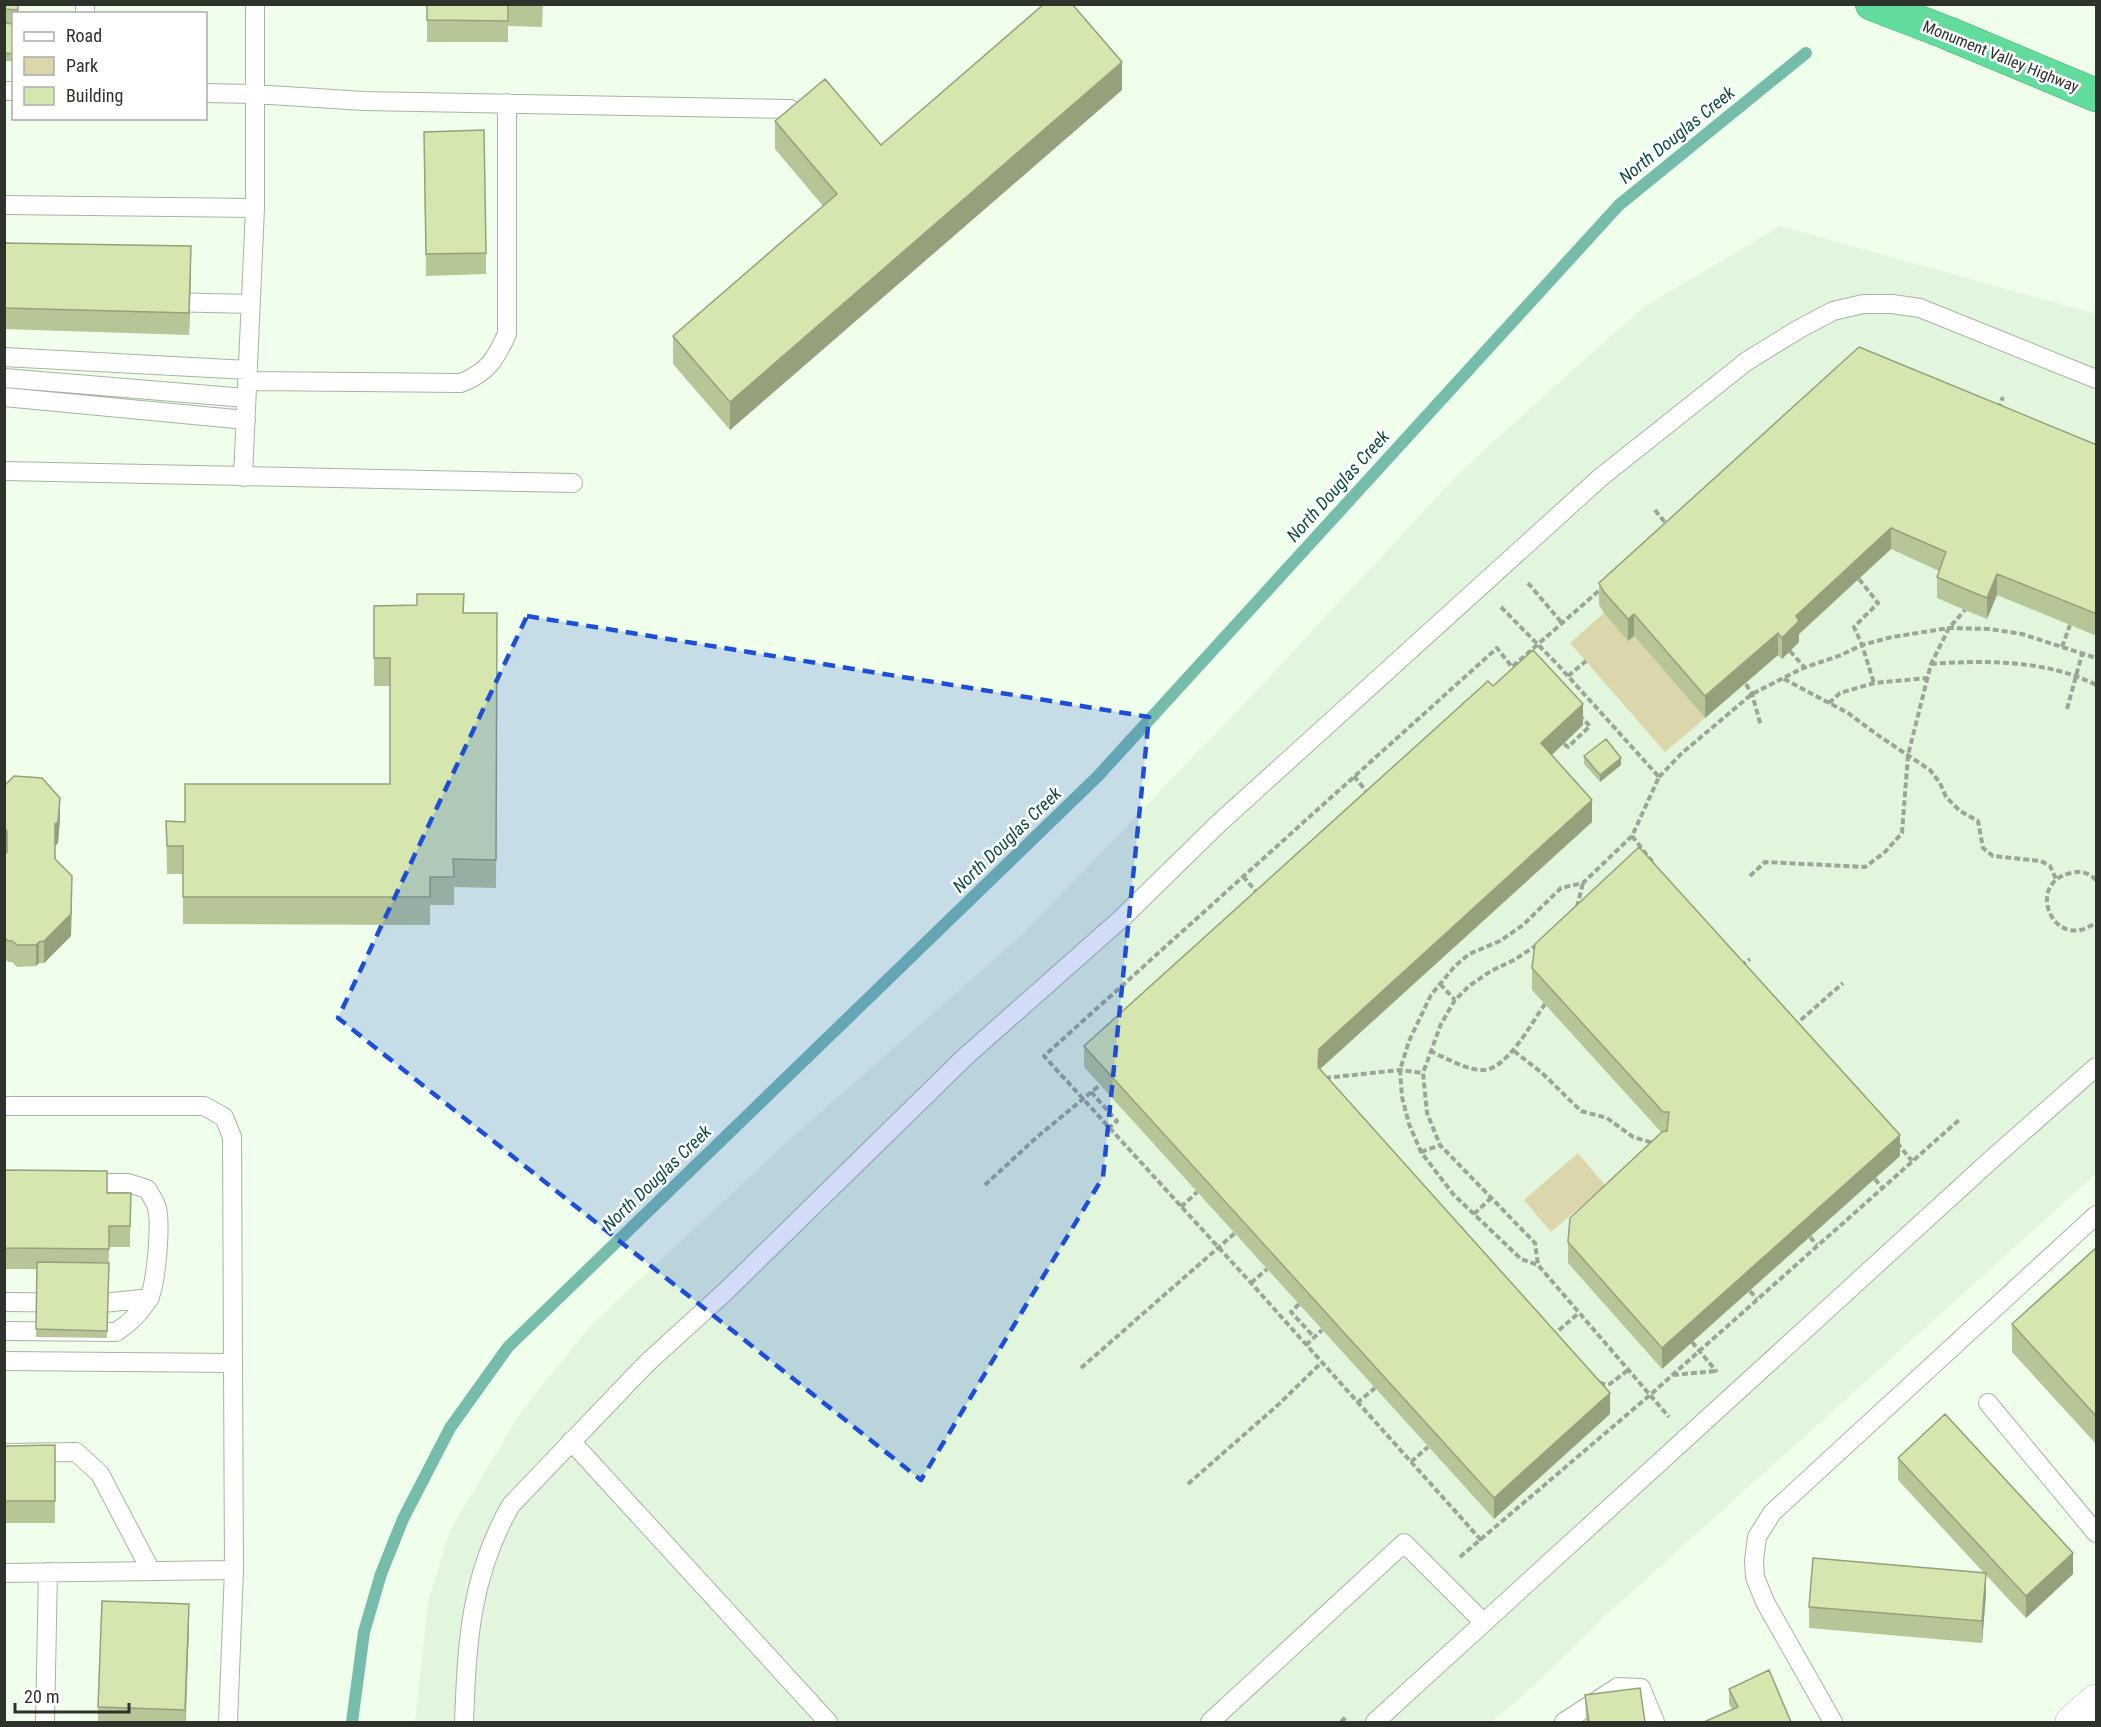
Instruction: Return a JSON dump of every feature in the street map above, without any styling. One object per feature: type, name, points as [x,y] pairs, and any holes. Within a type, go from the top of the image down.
[{"type":"highway","name":"Monument Valley Highway","points":[[1872,4],[2097,95]]},
{"type":"main road","points":[[2072,1722],[2097,1701]]},
{"type":"lane","points":[[243,477],[255,208],[255,4]]},
{"type":"lane","points":[[207,93],[364,101],[790,109]]},
{"type":"lane","points":[[4,378],[247,383],[461,383],[478,376],[496,359],[507,334],[507,103]]},
{"type":"lane","points":[[4,205],[255,208]]},
{"type":"lane","points":[[146,302],[251,304]]},
{"type":"lane","points":[[464,1722],[469,1633],[474,1600],[480,1575],[498,1527],[511,1505],[647,1363],[725,1292],[965,1057],[1122,918],[1218,824],[1601,477],[1747,361],[1833,311],[1863,304],[1892,304],[1920,308],[2097,379]]},
{"type":"lane","points":[[4,357],[247,383]]},
{"type":"lane","points":[[4,397],[246,420]]},
{"type":"lane","points":[[4,471],[573,483]]},
{"type":"lane","points":[[1375,1722],[1993,1158],[2097,1067]]},
{"type":"lane","points":[[4,1106],[204,1106],[224,1117],[232,1137],[234,1570],[228,1722]]},
{"type":"lane","points":[[4,1331],[116,1332],[129,1324],[150,1298],[159,1228],[157,1206],[147,1189],[128,1183],[61,1183]]},
{"type":"lane","points":[[1833,1722],[1765,1602],[1755,1578],[1754,1561],[1757,1537],[1772,1513],[2097,1215]]},
{"type":"lane","points":[[4,1302],[103,1303],[150,1298]]},
{"type":"lane","points":[[4,1361],[233,1363]]},
{"type":"lane","points":[[1988,1403],[2097,1533]]},
{"type":"lane","points":[[571,1441],[828,1722]]},
{"type":"lane","points":[[4,1453],[76,1452],[100,1474],[151,1571]]},
{"type":"lane","points":[[1210,1722],[1404,1543],[1484,1623]]},
{"type":"lane","points":[[4,1573],[234,1570]]},
{"type":"lane","points":[[45,1722],[48,1572]]},
{"type":"lane","points":[[1564,1722],[1618,1687],[1641,1688],[1655,1722]]},
{"type":"path","points":[[1997,414],[2003,397]]},
{"type":"path","points":[[1654,510],[1669,527],[1677,519]]},
{"type":"path","points":[[1509,561],[1562,623]]},
{"type":"path","points":[[1859,579],[1878,603],[1854,627],[1874,683]]},
{"type":"path","points":[[1481,1540],[1044,1056],[1497,648],[1512,667],[1609,581]]},
{"type":"path","points":[[1481,587],[1568,676],[1659,777]]},
{"type":"path","points":[[1750,876],[1765,862],[1865,867],[1885,852],[1902,833],[1908,755],[1931,664],[1949,628],[1965,610]]},
{"type":"path","points":[[2062,647],[2070,625]]},
{"type":"path","points":[[1687,1438],[1538,1265],[1521,1259],[1453,1194],[1421,1152],[1409,1124],[1402,1097],[1400,1070],[1409,1041],[1431,995],[1469,954],[1500,940],[1523,925],[1561,888],[1583,883],[1632,836],[1659,777],[1682,753],[1752,694],[1783,678],[1862,645],[1892,637],[1949,628],[1990,629],[2022,634],[2097,658]]},
{"type":"path","points":[[1790,651],[1805,668]]},
{"type":"path","points":[[2067,709],[2082,654]]},
{"type":"path","points":[[1568,676],[1586,661]]},
{"type":"path","points":[[1931,664],[1965,661],[2009,663],[2060,671],[2097,685]]},
{"type":"path","points":[[1783,678],[1848,713],[1930,770],[1940,783],[1946,797],[1960,811],[1978,821],[1983,848],[1994,856],[2041,861],[2050,866],[2056,879]]},
{"type":"path","points":[[1829,703],[1840,693],[1874,683],[1928,678]]},
{"type":"path","points":[[1746,684],[1752,694],[1761,726]]},
{"type":"path","points":[[1564,744],[1568,747],[1590,726],[1576,712]]},
{"type":"path","points":[[1354,776],[1373,801]]},
{"type":"path","points":[[1632,836],[1656,868]]},
{"type":"path","points":[[2097,880],[2085,873],[2065,874],[2056,879],[2047,895],[2049,913],[2054,921],[2069,930],[2088,929],[2097,922]]},
{"type":"path","points":[[1243,876],[1263,900]]},
{"type":"path","points":[[1577,910],[1583,883]]},
{"type":"path","points":[[1538,1265],[1535,1243],[1440,1145],[1427,1113],[1423,1072],[1442,1024],[1455,1000],[1491,970],[1514,960],[1544,938]]},
{"type":"path","points":[[1736,957],[1743,965]]},
{"type":"path","points":[[1738,969],[1750,959]]},
{"type":"path","points":[[1788,1032],[1843,983]]},
{"type":"path","points":[[1440,984],[1455,1000]]},
{"type":"path","points":[[1430,1052],[1484,1070],[1500,1064],[1514,1051],[1545,1004]]},
{"type":"path","points":[[1789,1017],[1796,1025]]},
{"type":"path","points":[[1514,1051],[1542,1073],[1581,1111],[1607,1118],[1633,1137],[1647,1143],[1658,1144]]},
{"type":"path","points":[[1319,1079],[1400,1070],[1423,1072]]},
{"type":"path","points":[[985,1185],[1037,1137],[1100,1085]]},
{"type":"path","points":[[1091,1092],[1117,1121],[1109,1128]]},
{"type":"path","points":[[1432,1571],[1459,1557],[1481,1540],[1650,1395],[1960,1119]]},
{"type":"path","points":[[1891,1136],[1912,1161]]},
{"type":"path","points":[[1421,1152],[1440,1145]]},
{"type":"path","points":[[1875,1179],[1882,1188]]},
{"type":"path","points":[[1181,1207],[1197,1192]]},
{"type":"path","points":[[1474,1214],[1491,1198]]},
{"type":"path","points":[[1081,1368],[1235,1233]]},
{"type":"path","points":[[1810,1237],[1817,1245]]},
{"type":"path","points":[[1251,1283],[1267,1269]]},
{"type":"path","points":[[1750,1291],[1757,1299]]},
{"type":"path","points":[[1299,1304],[1291,1312],[1314,1337]]},
{"type":"path","points":[[1545,1342],[1579,1313]]},
{"type":"path","points":[[1306,1344],[1322,1330]]},
{"type":"path","points":[[1692,1342],[1735,1394]]},
{"type":"path","points":[[1188,1484],[1279,1404],[1321,1363]]},
{"type":"path","points":[[1595,1377],[1602,1384],[1610,1384],[1628,1370]]},
{"type":"path","points":[[1672,1375],[1717,1371]]},
{"type":"path","points":[[1357,1403],[1375,1388]]},
{"type":"path","points":[[1411,1462],[1428,1447]]},
{"type":"path","points":[[1341,1722],[1349,1715]]},
{"type":"highlighted area","points":[[527,616],[1149,717],[1103,1177],[921,1480],[338,1018]]},
{"type":"shaded area","points":[[1780,226],[2096,314],[2096,1174],[1603,1618],[1534,1686],[1491,1722],[415,1722],[428,1602],[450,1530],[521,1412],[592,1324],[788,1141],[1022,935],[1259,688],[1463,469],[1642,308]]},
{"type":"green space","points":[[1604,613],[1628,640],[1634,636],[1705,718],[1665,752],[1570,643]]},
{"type":"green space","points":[[1578,1153],[1605,1185],[1551,1232],[1524,1200]]},
{"type":"building","points":[[4,4],[18,4],[18,10],[4,9]]},
{"type":"building","points":[[427,4],[542,5],[508,5],[508,21],[427,20]]},
{"type":"building","points":[[1044,4],[1072,4],[1122,62],[730,402],[673,336],[837,194],[775,121],[825,79],[881,145]]},
{"type":"building","points":[[4,23],[12,24],[12,54],[4,53]]},
{"type":"building","points":[[484,130],[486,253],[426,254],[424,132]]},
{"type":"building","points":[[4,243],[191,246],[189,313],[4,308]]},
{"type":"building","points":[[1859,347],[2097,445],[2097,614],[1997,574],[1987,598],[1965,589],[1937,577],[1946,552],[1891,528],[1796,616],[1799,621],[1782,638],[1778,633],[1705,696],[1634,614],[1628,619],[1599,583]]},
{"type":"building","points":[[417,594],[464,594],[463,613],[497,613],[496,860],[453,859],[454,877],[430,877],[430,897],[183,897],[183,846],[167,846],[166,821],[185,822],[185,784],[390,784],[390,658],[374,658],[374,606],[417,605]]},
{"type":"building","points":[[1533,650],[1583,704],[1541,743],[1592,800],[1319,1049],[1318,1067],[1610,1393],[1494,1498],[1084,1046],[1488,681],[1493,686]]},
{"type":"building","points":[[1606,739],[1621,758],[1600,775],[1584,756]]},
{"type":"building","points":[[14,776],[42,778],[60,798],[58,822],[55,824],[55,859],[72,876],[71,914],[44,941],[36,945],[17,945],[4,937],[4,854],[7,852],[7,831],[4,829],[4,786]]},
{"type":"building","points":[[1639,847],[1900,1135],[1662,1348],[1568,1242],[1570,1218],[1662,1132],[1667,1131],[1669,1112],[1663,1112],[1532,968],[1535,944]]},
{"type":"building","points":[[4,1170],[107,1171],[107,1193],[131,1193],[130,1226],[109,1226],[109,1249],[4,1248]]},
{"type":"building","points":[[2097,1247],[2097,1417],[2012,1324]]},
{"type":"building","points":[[37,1262],[109,1263],[107,1331],[36,1329]]},
{"type":"building","points":[[1945,1414],[2073,1553],[2026,1596],[1898,1458]]},
{"type":"building","points":[[55,1445],[55,1501],[4,1501],[4,1446]]},
{"type":"building","points":[[1813,1558],[1986,1573],[1982,1621],[1809,1607]]},
{"type":"building","points":[[102,1601],[189,1604],[185,1710],[98,1707]]},
{"type":"building","points":[[1769,1670],[1791,1722],[1704,1722],[1738,1707],[1729,1689]]},
{"type":"building","points":[[1640,1688],[1645,1722],[1589,1722],[1585,1695]]},
{"type":"waterway","name":"North Douglas Creek","points":[[352,1722],[364,1632],[381,1574],[403,1519],[450,1428],[508,1347],[1098,776],[1619,205],[1806,53]]}]
